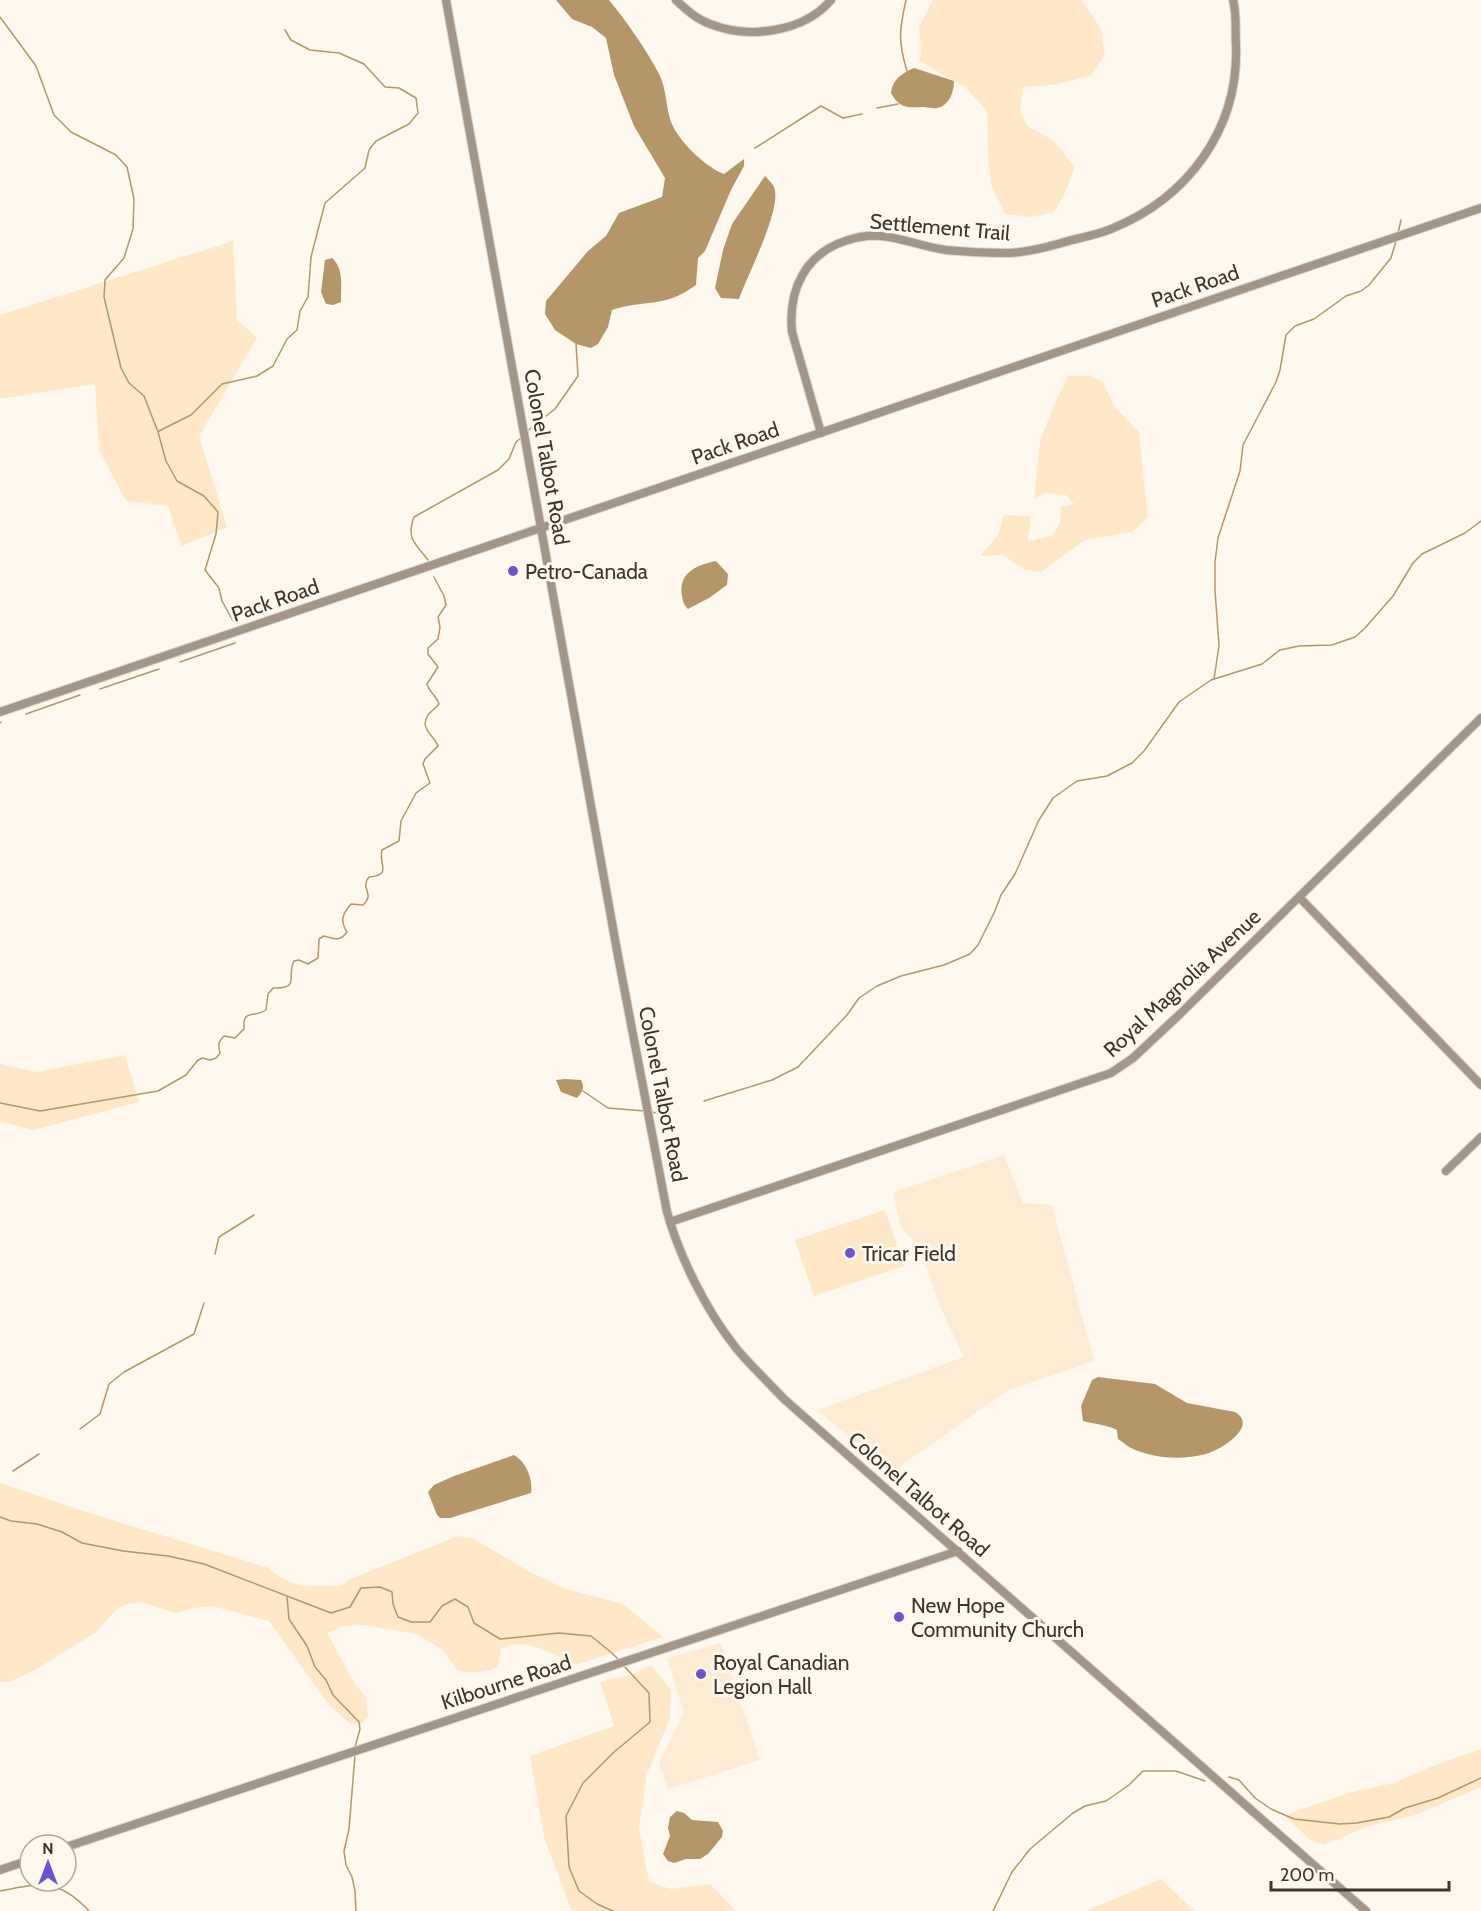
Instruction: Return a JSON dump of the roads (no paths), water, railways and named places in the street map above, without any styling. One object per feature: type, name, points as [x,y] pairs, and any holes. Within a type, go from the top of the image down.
[{"type":"street","name":"Colonel Talbot Road","points":[[446,0],[616,945],[670,1222],[675,1239],[698,1289],[735,1347],[784,1399],[1366,1911]]},
{"type":"street","points":[[676,0],[685,9],[709,24],[742,32],[759,33],[782,29],[811,17],[831,0]]},
{"type":"street","name":"Settlement Trail","points":[[821,433],[792,332],[790,317],[795,291],[802,273],[811,262],[820,253],[847,240],[874,234],[946,250],[1011,253],[1036,250],[1111,229],[1146,211],[1172,193],[1195,169],[1211,147],[1230,102],[1236,62],[1233,0]]},
{"type":"street","name":"Pack Road","points":[[0,712],[1481,208]]},
{"type":"street","name":"Royal Magnolia Avenue","points":[[670,1222],[1112,1073],[1133,1058],[1299,898],[1358,837],[1412,788],[1481,718]]},
{"type":"street","points":[[1299,898],[1481,1085]]},
{"type":"street","points":[[1446,1171],[1481,1137]]},
{"type":"street","name":"Kilbourne Road","points":[[78,1843],[958,1551]]},
{"type":"street","points":[[0,1870],[18,1864]]},
{"type":"waterway","points":[[906,0],[900,36],[907,71]]},
{"type":"waterway","points":[[0,17],[36,66],[54,115],[71,132],[116,155],[127,167],[134,199],[133,229],[124,258],[105,280],[104,297],[121,368],[129,383],[144,396],[166,461],[177,481],[204,496],[218,512],[216,534],[205,570],[219,588],[222,601],[233,621]]},
{"type":"waterway","points":[[159,431],[191,415],[222,384],[257,376],[273,366],[287,339],[297,330],[300,311],[308,297],[311,257],[325,203],[365,168],[369,150],[376,141],[409,124],[418,113],[416,98],[399,88],[385,87],[364,64],[339,53],[310,50],[291,40],[285,30]]},
{"type":"waterway","points":[[877,108],[898,104]]},
{"type":"waterway","points":[[755,148],[821,106],[843,118],[862,114]]},
{"type":"waterway","points":[[1398,233],[1401,220]]},
{"type":"waterway","points":[[1214,679],[1219,646],[1215,590],[1218,538],[1240,471],[1243,445],[1276,382],[1286,335],[1295,326],[1314,319],[1346,296],[1361,291],[1369,285],[1391,258],[1396,241]]},
{"type":"waterway","points":[[527,431],[555,409],[578,376],[576,344]]},
{"type":"waterway","points":[[428,560],[411,536],[414,517],[498,470],[509,459],[516,442],[522,437]]},
{"type":"waterway","points":[[704,1101],[772,1080],[798,1067],[847,1015],[859,998],[877,986],[901,976],[944,965],[970,954],[978,945],[1001,895],[1015,874],[1039,820],[1053,798],[1077,781],[1107,776],[1132,763],[1144,751],[1179,702],[1211,680],[1262,664],[1280,650],[1299,646],[1332,645],[1355,637],[1393,596],[1413,563],[1422,554],[1465,533],[1481,521]]},
{"type":"waterway","points":[[0,1103],[40,1111],[158,1091],[186,1075],[202,1058],[210,1060],[216,1058],[220,1053],[219,1046],[224,1036],[235,1038],[244,1029],[247,1016],[266,1010],[268,994],[273,988],[282,988],[290,984],[294,961],[299,960],[308,964],[318,958],[319,939],[324,936],[337,939],[347,932],[343,924],[346,911],[351,904],[363,905],[367,901],[366,881],[369,877],[381,874],[383,871],[382,850],[399,841],[401,821],[416,793],[430,783],[423,764],[438,746],[425,724],[429,714],[439,704],[427,684],[438,667],[428,654],[428,648],[438,639],[440,627],[438,617],[446,605],[434,577]]},
{"type":"waterway","points":[[180,662],[235,643]]},
{"type":"waterway","points":[[100,689],[159,669]]},
{"type":"waterway","points":[[26,714],[80,695]]},
{"type":"waterway","points":[[583,1091],[608,1108],[645,1111]]},
{"type":"waterway","points":[[652,1112],[666,1115]]},
{"type":"waterway","points":[[215,1254],[219,1237],[254,1215]]},
{"type":"waterway","points":[[80,1429],[100,1414],[109,1384],[124,1372],[194,1334],[204,1303]]},
{"type":"waterway","points":[[13,1471],[39,1454]]},
{"type":"waterway","points":[[0,1517],[11,1521],[37,1524],[62,1532],[82,1543],[204,1564],[331,1613],[350,1607],[361,1588],[380,1587],[392,1592],[393,1604],[398,1617],[411,1622],[430,1622],[442,1606],[455,1599],[468,1607],[474,1623],[500,1639],[559,1633],[591,1636],[618,1659]]},
{"type":"waterway","points":[[287,1597],[289,1619],[307,1646],[315,1667],[326,1680],[333,1695],[359,1722],[360,1729],[355,1747]]},
{"type":"waterway","points":[[613,1911],[597,1904],[579,1891],[569,1867],[566,1816],[583,1783],[613,1753],[650,1722],[649,1693],[623,1665]]},
{"type":"waterway","points":[[355,1755],[349,1829],[344,1851],[355,1891],[356,1911]]},
{"type":"waterway","points":[[993,1911],[1012,1872],[1030,1849],[1073,1813],[1085,1806],[1106,1801],[1129,1785],[1143,1771],[1176,1771],[1205,1781]]},
{"type":"waterway","points":[[1229,1777],[1239,1780],[1255,1798],[1271,1809],[1294,1819],[1340,1824],[1389,1817],[1405,1808],[1438,1798],[1481,1778]]},
{"type":"waterway","points":[[0,1891],[37,1885],[58,1888],[78,1900],[89,1911]]},
{"type":"place","name":"Petro-Canada","points":[[513,571]]},
{"type":"place","name":"Tricar Field","points":[[850,1253]]},
{"type":"place","name":"New Hope Community Church","points":[[899,1617]]},
{"type":"place","name":"Royal Canadian Legion Hall","points":[[701,1674]]}]
